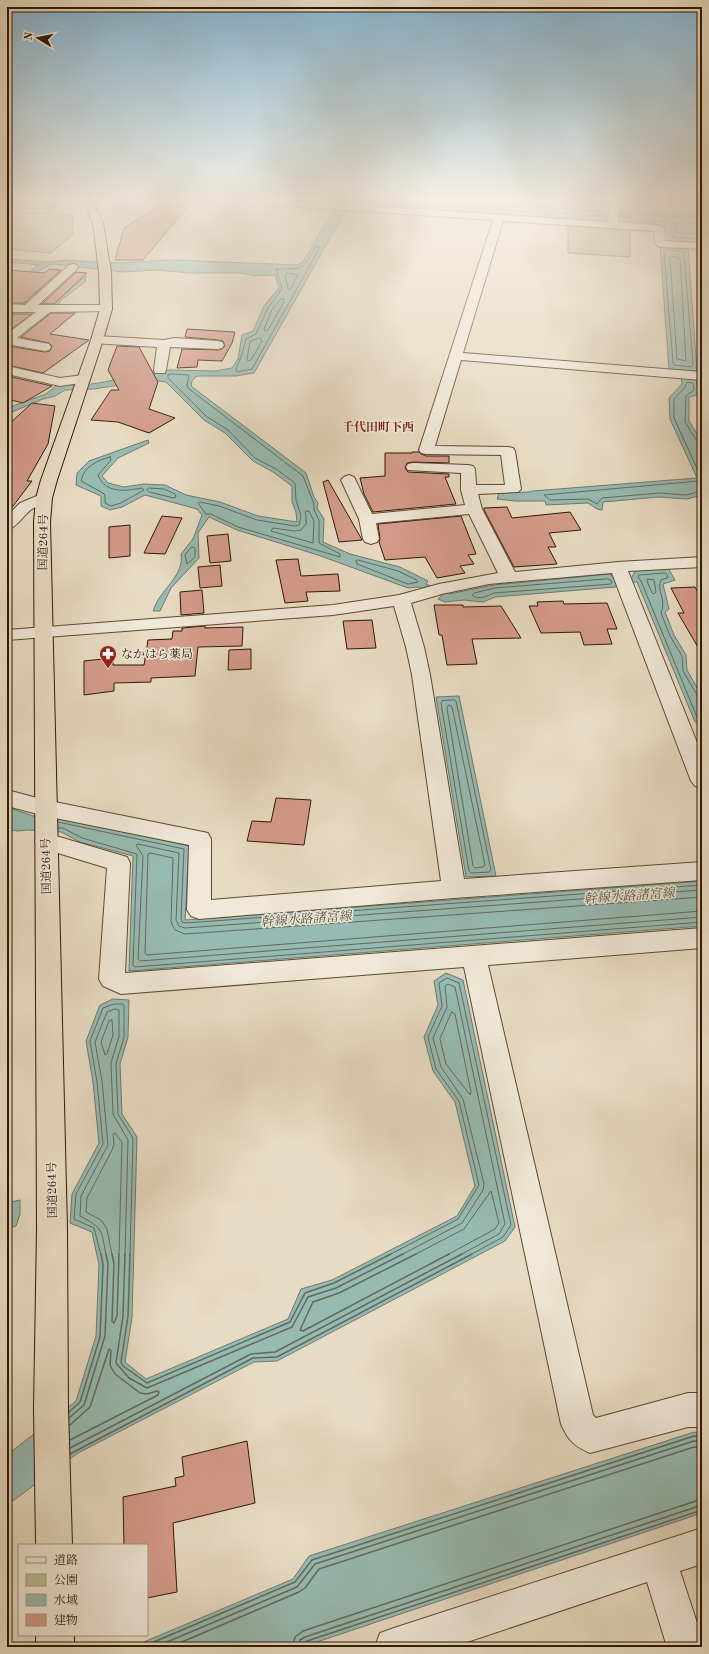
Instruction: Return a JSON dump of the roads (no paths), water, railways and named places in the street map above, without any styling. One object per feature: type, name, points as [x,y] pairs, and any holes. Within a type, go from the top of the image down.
[{"type":"highway","name":"国道264号","points":[[54,1544],[51,1408],[52,1229],[42,522],[44,498],[58,449],[98,340],[106,309],[104,277]]},
{"type":"highway","points":[[55,1636],[55,1647]]},
{"type":"street","points":[[32,304],[62,277]]},
{"type":"street","points":[[469,490],[513,489],[508,451],[426,450],[481,277]]},
{"type":"street","points":[[7,308],[32,304],[48,308],[106,309]]},
{"type":"street","points":[[7,340],[48,308]]},
{"type":"street","points":[[7,340],[45,346]]},
{"type":"street","points":[[98,340],[164,344],[174,342],[218,344]]},
{"type":"street","points":[[160,370],[164,344]]},
{"type":"street","points":[[456,356],[692,375]]},
{"type":"street","points":[[7,370],[60,382],[81,384]]},
{"type":"street","points":[[13,386],[30,375]]},
{"type":"street","points":[[413,467],[468,469],[469,490],[474,509],[508,577]]},
{"type":"street","points":[[349,480],[367,519],[371,539]]},
{"type":"street","points":[[7,525],[26,506],[44,498]]},
{"type":"street","points":[[367,519],[474,509]]},
{"type":"street","points":[[7,635],[333,610],[402,600],[434,590],[465,583],[508,577],[622,576],[702,562]]},
{"type":"street","points":[[622,576],[702,781]]},
{"type":"street","points":[[402,600],[421,675],[454,889]]},
{"type":"street","points":[[7,798],[45,808],[200,840],[199,910],[454,889],[702,871]]},
{"type":"street","points":[[46,841],[119,863],[112,979],[122,984],[702,938]]},
{"type":"street","points":[[474,956],[578,1424],[590,1436],[688,1410],[702,1410]]},
{"type":"street","points":[[394,1647],[702,1546]]},
{"type":"street","points":[[658,1561],[686,1647]]},
{"type":"water","points":[[86,277],[85,282],[60,301],[59,304],[61,305],[22,303],[7,305],[7,299],[22,298],[27,302],[51,301],[60,297]]},
{"type":"water","points":[[276,277],[308,277],[254,373],[236,376],[197,376],[192,381],[191,386],[306,473],[314,497],[318,503],[317,508],[324,519],[323,542],[350,554],[400,567],[428,581],[426,584],[449,594],[494,585],[610,574],[616,579],[631,579],[635,571],[668,568],[675,580],[663,584],[669,609],[665,612],[674,635],[686,655],[687,670],[702,696],[702,722],[695,722],[637,582],[617,582],[616,587],[495,597],[483,602],[464,600],[445,602],[438,599],[442,595],[419,587],[408,588],[318,555],[237,530],[209,517],[198,533],[199,558],[171,588],[160,611],[153,611],[159,599],[178,572],[181,554],[193,539],[202,515],[197,509],[145,495],[122,507],[110,510],[101,506],[101,496],[76,485],[77,473],[89,461],[148,440],[149,443],[118,458],[102,476],[108,483],[124,487],[144,484],[165,485],[186,495],[220,502],[258,516],[297,522],[296,512],[292,502],[292,486],[273,472],[253,461],[225,433],[204,420],[166,382],[152,380],[94,389],[65,390],[55,396],[43,399],[7,415],[7,408],[46,394],[56,386],[92,384],[170,370],[215,371],[232,368],[238,359],[242,335],[253,331],[264,306],[279,288]]},
{"type":"water","points":[[662,277],[690,277],[697,371],[688,371],[688,378],[696,379],[698,395],[689,397],[689,421],[702,442],[702,495],[687,499],[659,497],[603,502],[602,510],[597,509],[588,503],[546,505],[545,501],[516,501],[497,499],[499,493],[529,492],[697,478],[670,419],[669,398],[682,384],[681,377],[685,377],[685,370],[669,369]]},
{"type":"water","points":[[459,696],[496,876],[466,877],[436,697]]},
{"type":"water","name":"幹線水路諸富線","points":[[7,807],[33,816],[68,819],[189,846],[185,920],[702,881],[702,926],[129,971],[133,856],[80,842],[61,832],[28,830],[18,831],[7,829]]},
{"type":"water","points":[[446,973],[463,980],[515,1227],[505,1241],[277,1361],[254,1362],[78,1453],[7,1505],[7,1455],[76,1401],[96,1336],[99,1265],[92,1232],[70,1223],[72,1194],[99,1143],[93,1082],[86,1041],[100,1005],[113,999],[129,1000],[128,1037],[120,1064],[122,1114],[137,1137],[132,1317],[125,1362],[146,1379],[288,1319],[301,1289],[332,1280],[457,1216],[475,1186],[455,1102],[433,1071],[424,1037],[438,1005],[434,981]]},
{"type":"water","points":[[20,1200],[20,1214],[16,1226],[7,1228],[7,1203]]},
{"type":"water","points":[[694,1432],[702,1434],[702,1513],[302,1647],[132,1647],[293,1579],[309,1556]]},
{"type":"place","name":"なかはら薬局","points":[[108,669]]},
{"type":"district","name":"千代田町下西","points":[[378,427]]}]
